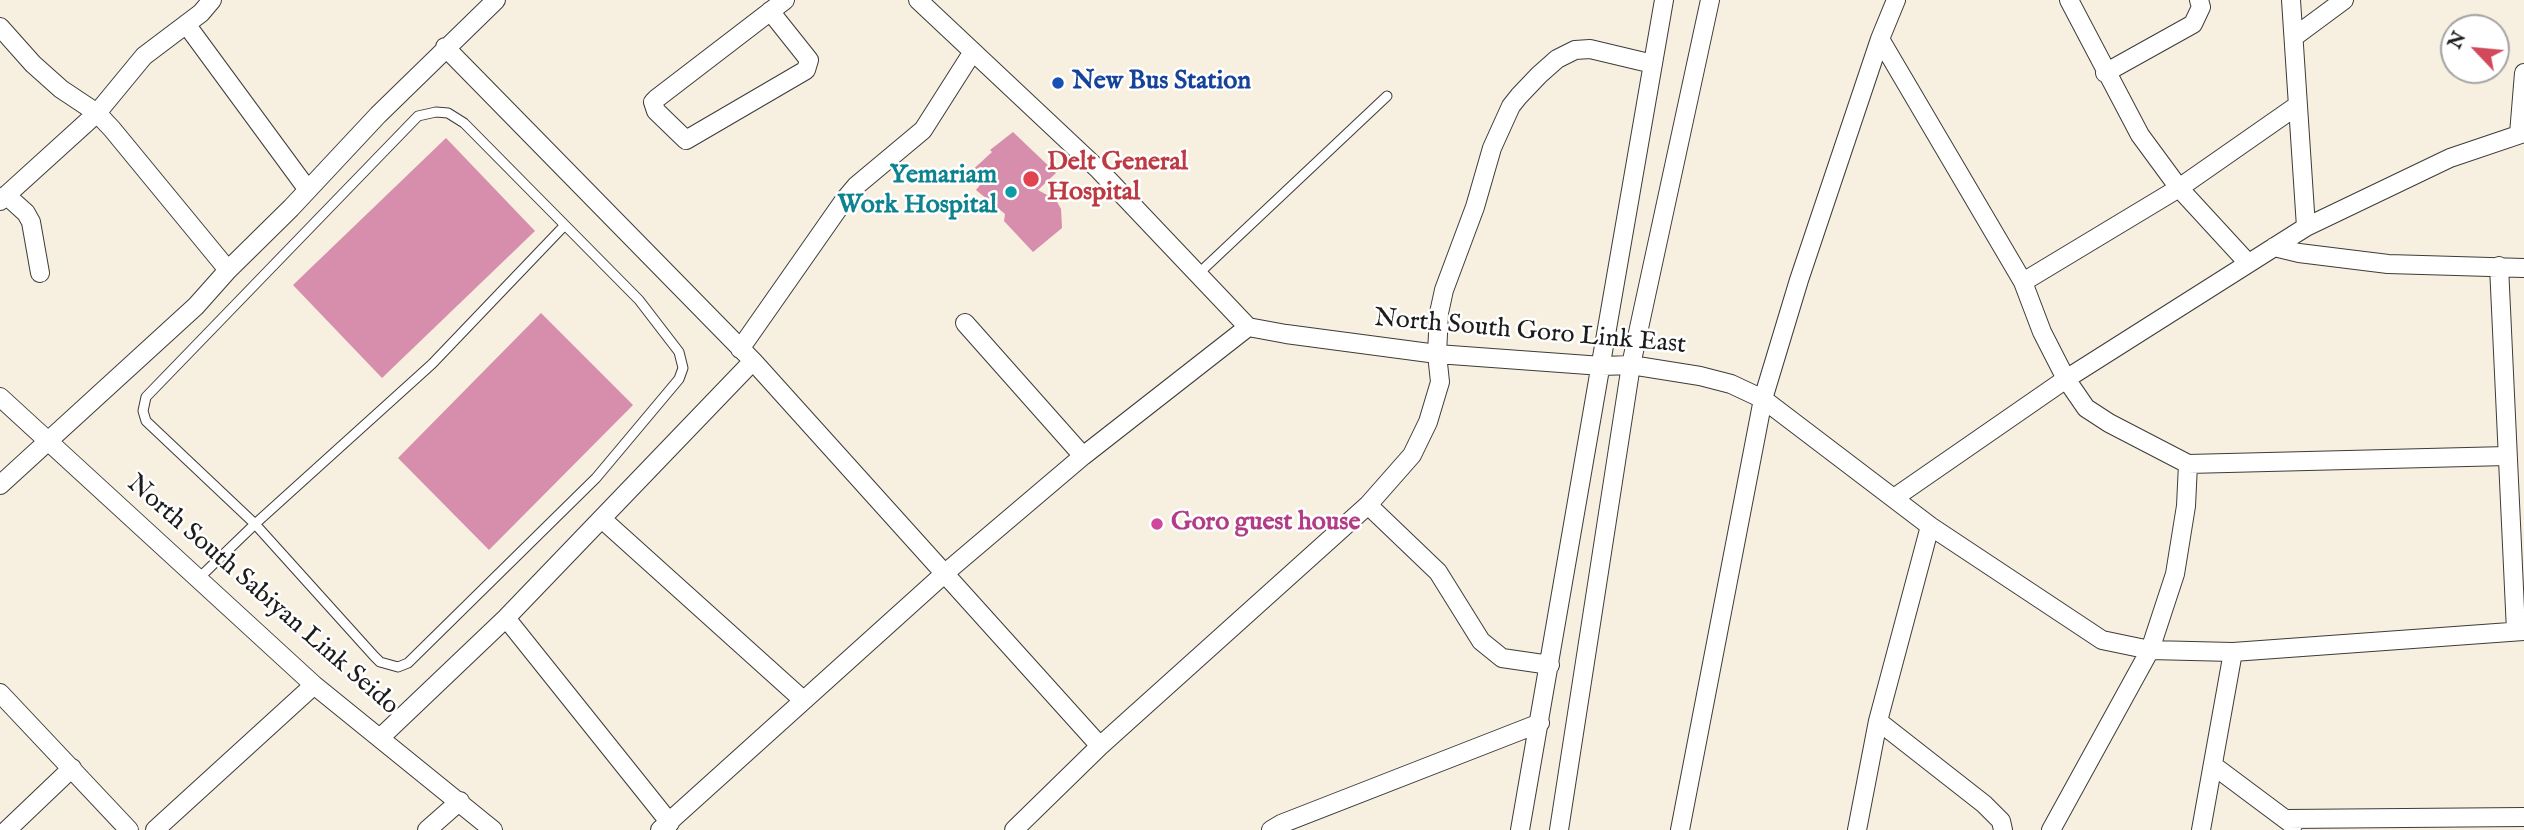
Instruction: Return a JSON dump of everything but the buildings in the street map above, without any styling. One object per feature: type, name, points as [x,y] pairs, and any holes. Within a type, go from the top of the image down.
[{"type":"street","points":[[40,273],[31,222],[26,213],[3,198],[97,113],[145,56],[212,0]]},
{"type":"street","points":[[0,485],[196,306],[445,47],[496,0]]},
{"type":"street","points":[[770,12],[809,60],[806,70],[686,140],[656,111],[653,102],[785,0]]},
{"type":"street","points":[[506,618],[665,826],[944,574],[1083,456],[1248,327],[1099,170],[918,0]]},
{"type":"street","points":[[1520,830],[1664,0]]},
{"type":"street","points":[[1559,830],[1631,365],[1710,0]]},
{"type":"street","points":[[1680,830],[1763,399],[1799,280],[1880,39],[1896,0]]},
{"type":"street","points":[[2069,0],[2105,73],[2140,135],[2179,188],[2248,263]]},
{"type":"street","points":[[2105,73],[2193,24],[2201,7],[2199,0]]},
{"type":"street","points":[[2291,0],[2306,227]]},
{"type":"street","points":[[2294,37],[2344,0]]},
{"type":"street","points":[[186,24],[308,190]]},
{"type":"street","points":[[0,27],[33,64],[61,89],[97,113],[147,169],[228,270]]},
{"type":"street","points":[[1880,39],[2023,282],[2042,332],[2066,379],[2086,408],[2188,464],[2507,456]]},
{"type":"street","points":[[445,47],[753,361],[1100,746]]},
{"type":"street","points":[[1014,830],[1100,746],[1368,505],[1412,455],[1428,422],[1440,382],[1437,354],[1444,290],[1475,207],[1492,148],[1511,106],[1539,75],[1558,59],[1575,50],[1590,49],[1653,65]]},
{"type":"street","points":[[740,349],[845,199],[856,186],[923,130],[972,53]]},
{"type":"street","points":[[1894,498],[2066,379],[2306,227],[2450,158],[2521,133],[2524,73]]},
{"type":"street","points":[[2023,282],[2179,188],[2298,105]]},
{"type":"street","points":[[2274,247],[2299,253],[2388,264],[2524,268]]},
{"type":"street","points":[[2499,266],[2507,456],[2520,631]]},
{"type":"street","points":[[965,323],[1083,456]]},
{"type":"street","name":"North South Goro Link East","points":[[1248,327],[1437,354],[1602,366],[1631,365],[1731,384],[1763,399],[1930,526],[2102,640],[2150,650],[2233,652],[2520,631]]},
{"type":"street","points":[[381,737],[506,618],[753,361]]},
{"type":"street","name":"North South Sabiyan Link Seido","points":[[0,397],[314,685],[493,830]]},
{"type":"street","points":[[2051,830],[2150,650],[2175,573],[2186,506],[2188,464]]},
{"type":"street","points":[[1368,505],[1438,572],[1481,641],[1502,658],[1550,665]]},
{"type":"street","points":[[602,519],[803,700]]},
{"type":"street","points":[[1857,830],[1878,720],[1930,526]]},
{"type":"street","points":[[2201,830],[2233,652]]},
{"type":"street","points":[[155,830],[314,685]]},
{"type":"street","points":[[0,693],[128,830]]},
{"type":"street","points":[[1878,720],[1984,804],[2001,821],[2003,830]]},
{"type":"street","points":[[1282,828],[1540,723]]},
{"type":"street","points":[[2214,766],[2292,824],[2524,817]]},
{"type":"street","points":[[6,824],[72,768]]},
{"type":"street","points":[[427,830],[460,801]]},
{"type":"lane","points":[[1197,275],[1387,96]]},
{"type":"lane","points":[[436,112],[448,113],[464,123],[565,226],[639,300],[679,352],[683,363],[682,372],[596,478],[408,663],[398,667],[380,662],[255,524],[146,421],[143,411],[146,397],[418,116],[436,112]]},
{"type":"lane","points":[[198,579],[432,364],[565,226]]},
{"type":"place","name":"New Bus Station","points":[[1058,83]]},
{"type":"place","name":"Delt General Hospital","points":[[1031,179]]},
{"type":"place","name":"Yemariam Work Hospital","points":[[1011,192]]},
{"type":"place","name":"Goro guest house","points":[[1157,524]]}]
